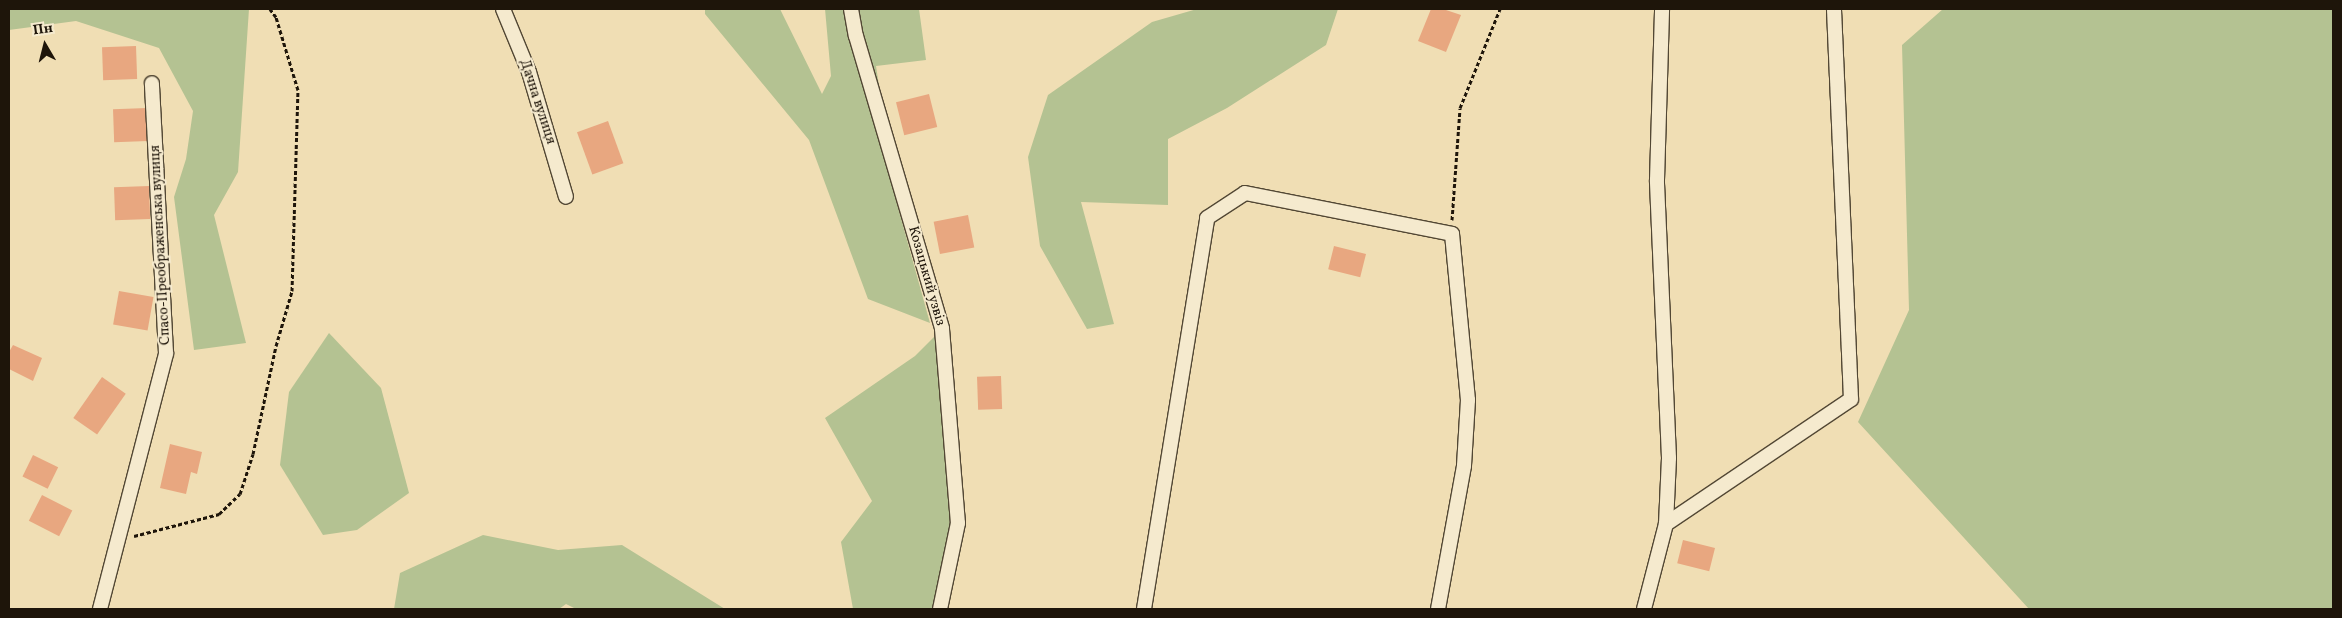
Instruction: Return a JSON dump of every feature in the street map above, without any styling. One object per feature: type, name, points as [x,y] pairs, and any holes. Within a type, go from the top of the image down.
[{"type":"street","name":"Дачна вулиця","points":[[503,9],[529,72],[566,197]]},
{"type":"street","name":"Козацький узвіз","points":[[851,9],[856,36],[942,329],[958,523],[940,609]]},
{"type":"street","points":[[1644,609],[1666,524],[1669,458],[1657,180],[1662,9]]},
{"type":"street","points":[[1666,524],[1851,399],[1834,9]]},
{"type":"street","name":"Спасо-Преображенська вулиця","points":[[100,609],[166,353],[152,83]]},
{"type":"street","points":[[1144,609],[1207,218],[1245,193],[1452,234],[1468,400],[1464,466],[1438,609]]},
{"type":"path","points":[[116,541],[219,514],[240,494],[253,454],[276,346],[292,291],[298,90],[276,17],[270,9]]},
{"type":"path","points":[[1452,234],[1460,108],[1500,9]]},
{"type":"green space","points":[[9,9],[249,9],[238,172],[214,215],[246,343],[194,350],[174,197],[186,159],[193,111],[159,48],[76,21],[9,30]]},
{"type":"green space","points":[[705,9],[780,9],[822,94],[831,76],[825,9],[919,9],[926,60],[876,66],[897,204],[930,323],[868,299],[809,140],[705,14]]},
{"type":"green space","points":[[1197,9],[1338,9],[1326,45],[1227,108],[1168,139],[1168,205],[1081,202],[1114,324],[1087,329],[1040,246],[1028,157],[1048,95],[1152,22]]},
{"type":"green space","points":[[1943,9],[2333,9],[2333,609],[2029,609],[1858,422],[1909,310],[1902,45]]},
{"type":"green space","points":[[942,329],[958,523],[940,609],[853,609],[841,542],[872,501],[825,418],[915,356]]},
{"type":"green space","points":[[329,333],[381,388],[409,493],[357,530],[323,535],[280,465],[289,392]]},
{"type":"green space","points":[[483,535],[558,550],[622,545],[725,609],[576,609],[566,604],[559,609],[394,609],[400,573]]},
{"type":"building","points":[[1431,9],[1443,9],[1461,15],[1446,52],[1418,41]]},
{"type":"building","points":[[136,46],[137,79],[103,80],[102,47]]},
{"type":"building","points":[[929,94],[937,127],[904,135],[896,102]]},
{"type":"building","points":[[147,108],[148,141],[114,142],[113,109]]},
{"type":"building","points":[[608,121],[623,163],[592,175],[577,132]]},
{"type":"building","points":[[149,186],[150,219],[115,220],[114,187]]},
{"type":"building","points":[[968,215],[974,247],[940,254],[934,222]]},
{"type":"building","points":[[1334,246],[1366,254],[1360,277],[1328,269]]},
{"type":"building","points":[[119,291],[153,297],[148,331],[113,324]]},
{"type":"building","points":[[13,345],[42,358],[33,381],[9,369],[9,352]]},
{"type":"building","points":[[1001,376],[1002,409],[978,410],[977,377]]},
{"type":"building","points":[[102,377],[126,394],[97,435],[73,418]]},
{"type":"building","points":[[170,444],[202,452],[197,474],[191,472],[186,494],[160,488]]},
{"type":"building","points":[[33,455],[58,467],[48,489],[22,477]]},
{"type":"building","points":[[42,495],[72,510],[59,536],[29,521]]},
{"type":"building","points":[[1683,540],[1715,548],[1709,571],[1677,563]]}]
